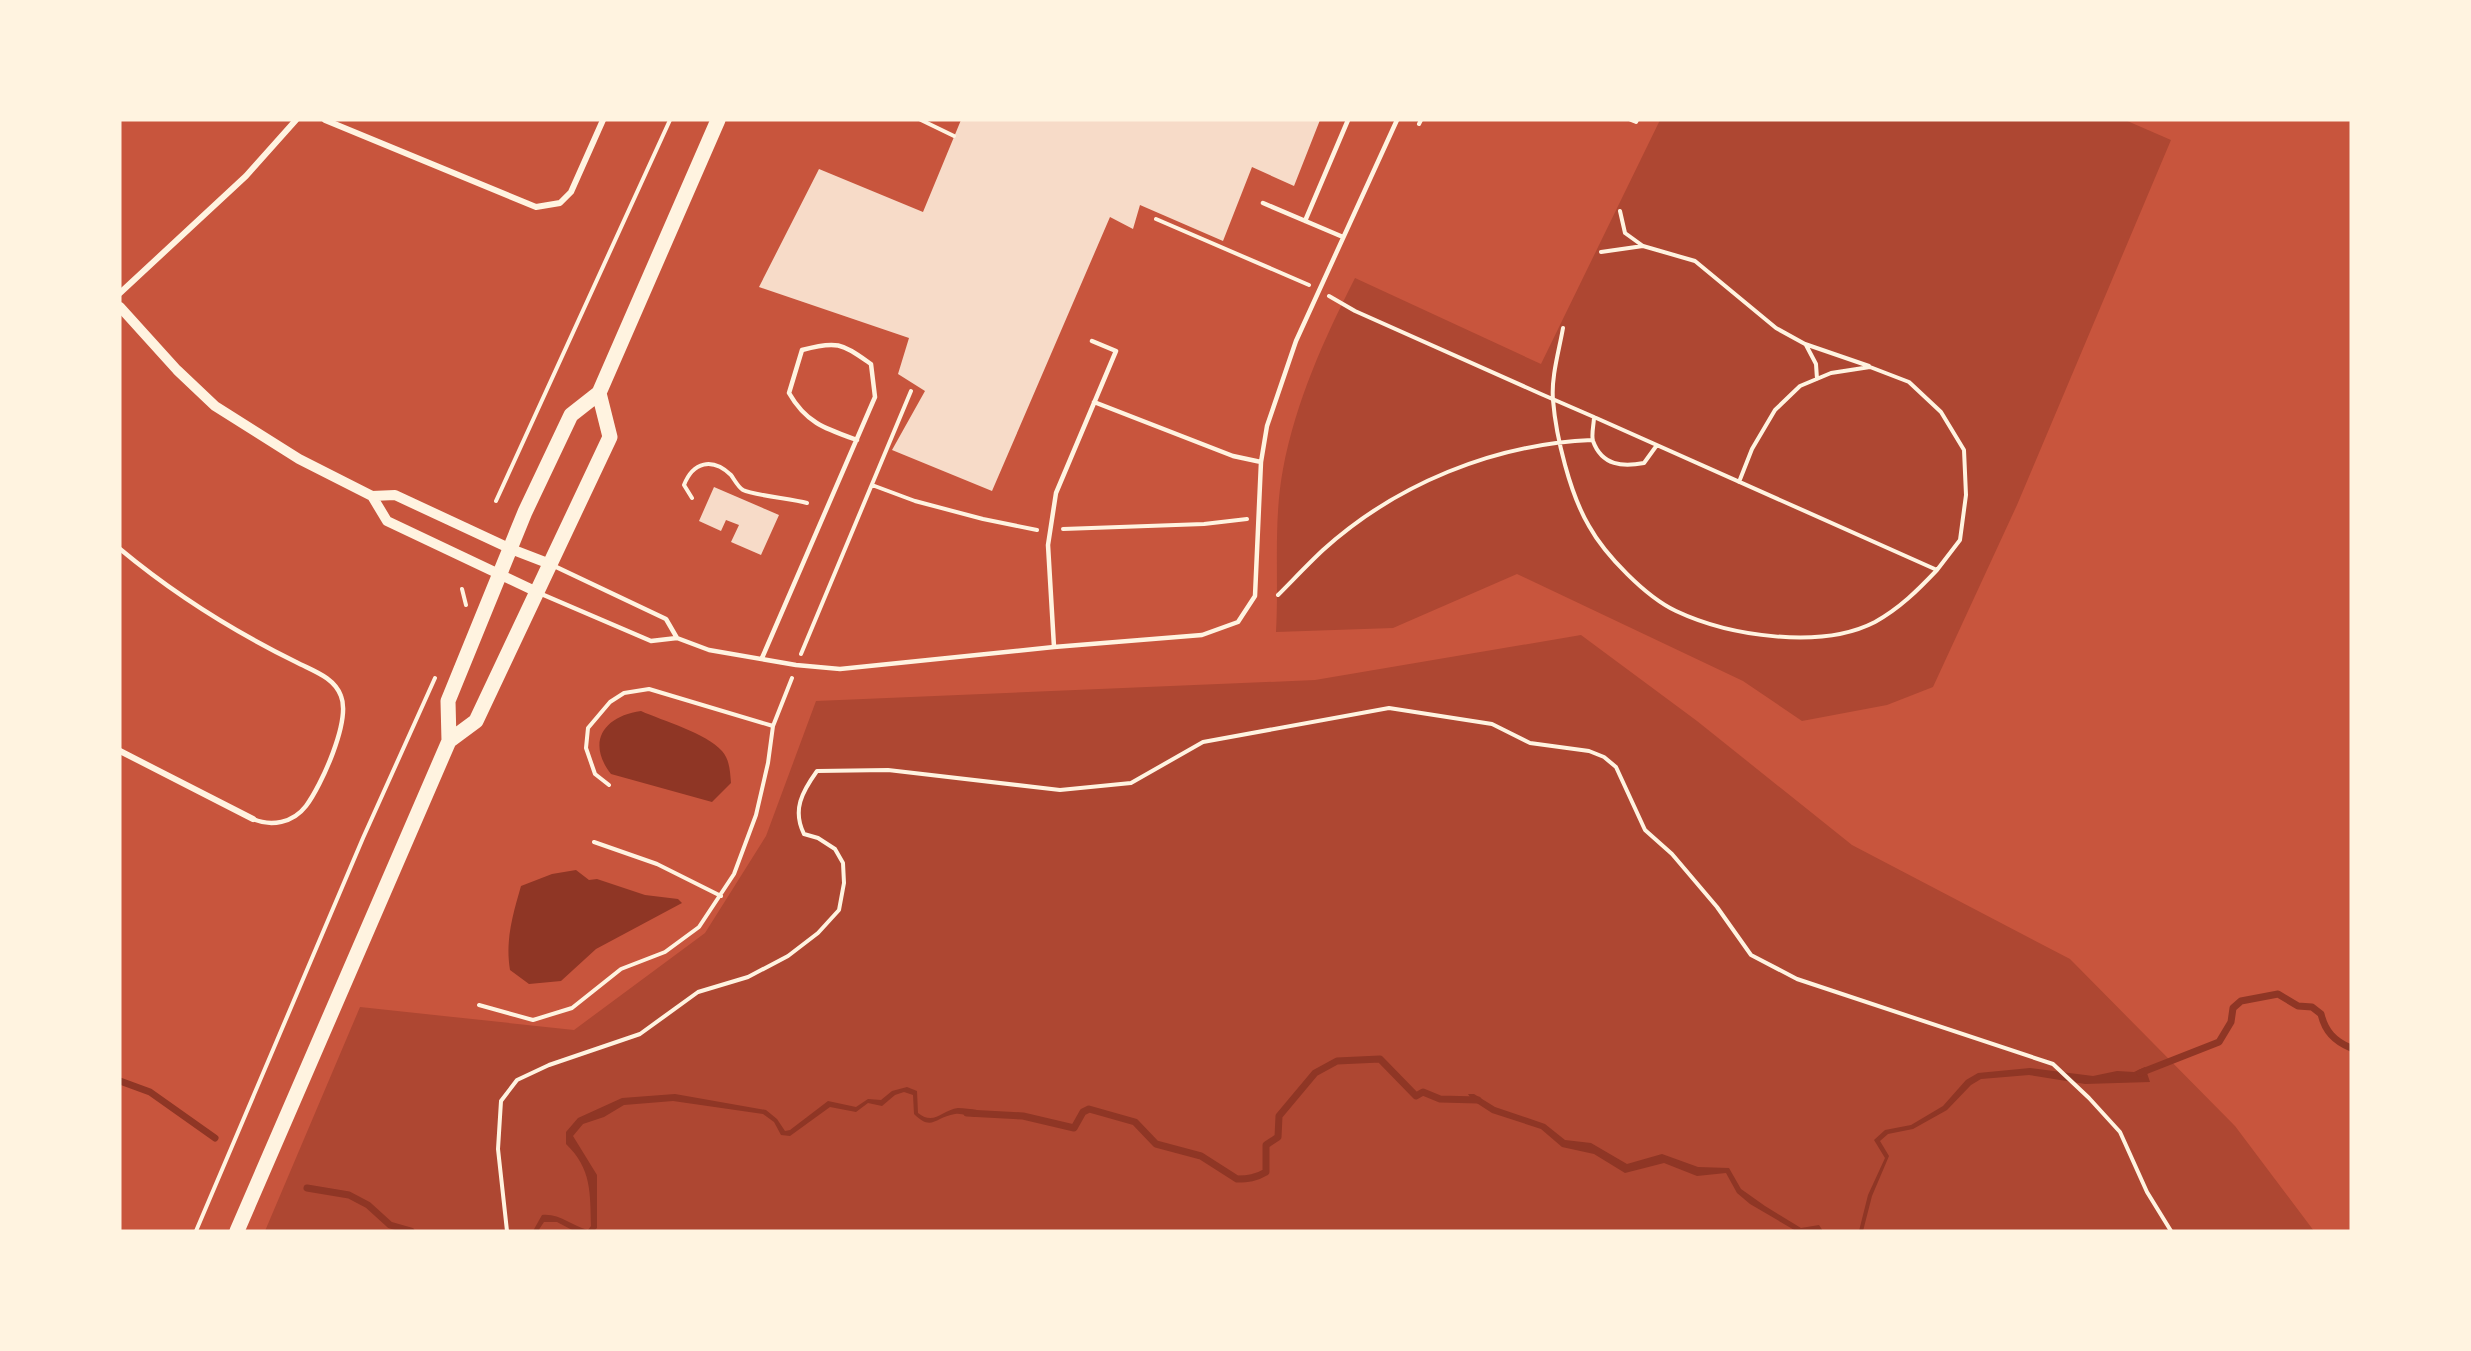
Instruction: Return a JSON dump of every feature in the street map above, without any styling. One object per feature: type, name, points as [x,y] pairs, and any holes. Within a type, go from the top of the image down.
[{"type":"main road","points":[[237,1231],[449,741],[448,701],[510,549],[571,415],[599,393],[718,120]]},
{"type":"main road","points":[[449,741],[476,721],[610,437],[599,393]]},
{"type":"street","points":[[120,293],[246,176],[296,120]]},
{"type":"street","points":[[326,120],[536,207],[560,203],[571,192],[603,120]]},
{"type":"street","points":[[120,307],[177,370],[215,406],[299,459],[372,496],[395,495],[510,549],[550,564]]},
{"type":"street","points":[[372,496],[387,521],[537,592]]},
{"type":"street","points":[[120,751],[253,819]]},
{"type":"lane","points":[[1305,221],[1348,120]]},
{"type":"lane","points":[[537,592],[651,641],[677,638],[709,650],[796,665],[840,669],[1054,647],[1202,635],[1238,622],[1255,596],[1260,462],[1274,405],[1296,341],[1397,120]]},
{"type":"lane","points":[[1263,203],[1343,237]]},
{"type":"lane","points":[[1054,647],[1048,545],[1056,493],[1116,351],[1092,341]]},
{"type":"lane","points":[[762,658],[857,440],[875,397],[872,364],[847,347],[828,343],[802,351],[789,393],[799,411],[820,426],[857,440]]},
{"type":"lane","points":[[1094,402],[1233,456],[1260,462]]},
{"type":"lane","points":[[120,549],[181,596],[222,622],[327,678],[342,697],[344,709],[342,723],[307,804],[291,819],[275,823],[253,819]]},
{"type":"lane","points":[[550,564],[666,619],[677,638]]},
{"type":"path","points":[[496,501],[670,120]]},
{"type":"path","points":[[921,120],[954,136]]},
{"type":"path","points":[[1631,120],[1636,122],[1637,120]]},
{"type":"path","points":[[1563,328],[1553,399],[1568,477],[1589,526],[1619,569],[1674,610],[1729,630],[1775,636],[1833,635],[1873,623],[1908,600],[1937,570],[1960,540],[1966,495],[1964,450],[1941,412],[1909,382],[1805,344],[1776,328],[1695,261],[1643,246],[1625,233],[1620,211]]},
{"type":"path","points":[[1156,219],[1319,290],[1355,311],[1937,570]]},
{"type":"path","points":[[1601,252],[1643,246]]},
{"type":"path","points":[[1805,344],[1816,364],[1817,379]]},
{"type":"path","points":[[1739,482],[1752,449],[1775,410],[1800,386],[1831,373],[1870,366]]},
{"type":"path","points":[[479,1005],[533,1020],[572,1008],[621,969],[665,952],[691,933],[699,927],[722,896],[734,874],[756,815],[768,763],[773,726],[796,665],[911,391]]},
{"type":"path","points":[[1594,417],[1592,440],[1605,459],[1624,467],[1644,463],[1657,445]]},
{"type":"path","points":[[1278,595],[1324,549],[1390,501],[1435,476],[1485,458],[1561,441],[1592,440]]},
{"type":"path","points":[[692,498],[684,485],[689,472],[698,465],[713,464],[729,474],[742,489],[807,503]]},
{"type":"path","points":[[462,589],[466,611]]},
{"type":"path","points":[[196,1231],[363,838],[439,669]]},
{"type":"path","points":[[609,785],[594,774],[586,748],[588,728],[610,702],[624,693],[649,689],[773,726]]},
{"type":"path","points":[[507,1231],[498,1149],[501,1101],[517,1080],[549,1065],[640,1035],[698,992],[748,977],[788,956],[818,933],[839,910],[844,883],[843,863],[835,849],[818,838],[804,834],[797,819],[805,788],[817,771],[888,770],[1060,790],[1131,783],[1203,742],[1389,708],[1491,724],[1530,743],[1589,751],[1604,757],[1616,767],[1625,781],[1629,796],[1645,830],[1672,854],[1717,907],[1751,954],[1797,979],[2054,1064],[2120,1132],[2147,1192],[2171,1231]]},
{"type":"path","points":[[594,842],[657,864],[722,896]]},
{"type":"shaded area","points":[[1660,120],[2125,120],[2171,140],[2017,505],[1933,687],[1887,705],[1802,721],[1743,681],[1517,574],[1393,628],[1276,632],[1277,530],[1283,469],[1295,419],[1312,371],[1355,278],[1541,364]]},
{"type":"shaded area","points":[[1581,635],[1697,721],[1852,845],[2070,959],[2235,1126],[2314,1231],[265,1231],[360,1007],[574,1030],[705,933],[766,836],[816,701],[1315,680]]},
{"type":"shaded area","points":[[641,711],[695,733],[722,751],[728,762],[731,783],[712,802],[611,774],[600,751],[603,732],[617,718]]},
{"type":"shaded area","points":[[576,870],[589,880],[597,879],[645,895],[678,899],[682,903],[596,949],[561,981],[529,984],[510,970],[508,948],[521,886],[552,874]]},
{"type":"shaded area","points":[[2145,1067],[2150,1082],[2085,1084],[2029,1075],[1981,1079],[1971,1085],[1947,1110],[1913,1129],[1888,1134],[1880,1141],[1889,1156],[1872,1196],[1863,1231],[1859,1231],[1868,1195],[1885,1158],[1874,1140],[1885,1130],[1911,1125],[1943,1106],[1966,1080],[1978,1073],[2030,1068],[2093,1076],[2117,1071],[2134,1072]]},
{"type":"shaded area","points":[[907,1087],[917,1091],[918,1113],[924,1117],[933,1118],[958,1108],[977,1110],[975,1117],[955,1114],[934,1122],[925,1122],[914,1114],[913,1095],[904,1092],[895,1095],[882,1106],[868,1103],[856,1112],[830,1107],[790,1136],[781,1135],[774,1122],[763,1114],[673,1101],[624,1105],[604,1117],[583,1124],[573,1136],[597,1175],[597,1228],[594,1231],[574,1231],[557,1222],[544,1222],[538,1231],[533,1231],[542,1215],[554,1216],[588,1230],[591,1226],[588,1182],[581,1163],[566,1144],[566,1132],[578,1118],[622,1098],[675,1094],[766,1110],[777,1119],[785,1131],[790,1130],[828,1101],[856,1107],[868,1099],[881,1100],[892,1091]]},
{"type":"shaded area","points":[[1468,1094],[1474,1094],[1495,1107],[1545,1124],[1565,1140],[1591,1143],[1627,1164],[1662,1154],[1698,1167],[1729,1168],[1741,1189],[1765,1206],[1801,1228],[1819,1225],[1823,1231],[1796,1231],[1750,1204],[1737,1193],[1726,1173],[1697,1176],[1664,1163],[1625,1173],[1594,1154],[1562,1147],[1541,1129],[1492,1113],[1472,1100]]},
{"type":"building","points":[[961,120],[1320,120],[1294,186],[1252,167],[1223,241],[1140,205],[1133,229],[1110,217],[992,491],[892,450],[925,391],[898,374],[909,338],[759,287],[819,169],[923,212]]},
{"type":"building","points":[[714,487],[779,515],[761,555],[731,542],[739,525],[726,520],[721,531],[699,521]]},
{"type":"waterway","points":[[2140,1073],[2219,1042],[2231,1022],[2233,1008],[2241,1001],[2278,994],[2298,1006],[2312,1007],[2321,1014],[2331,1035],[2351,1048]]},
{"type":"waterway","points":[[967,1113],[1023,1116],[1074,1128],[1083,1112],[1089,1109],[1135,1122],[1156,1144],[1201,1156],[1237,1179],[1241,1179],[1255,1177],[1266,1172],[1266,1145],[1278,1137],[1279,1116],[1315,1073],[1337,1061],[1380,1059],[1416,1096],[1423,1092],[1440,1099],[1478,1100]]},
{"type":"waterway","points":[[120,1081],[150,1092],[215,1138]]},
{"type":"waterway","points":[[307,1188],[349,1195],[368,1205],[390,1225],[411,1231]]}]
